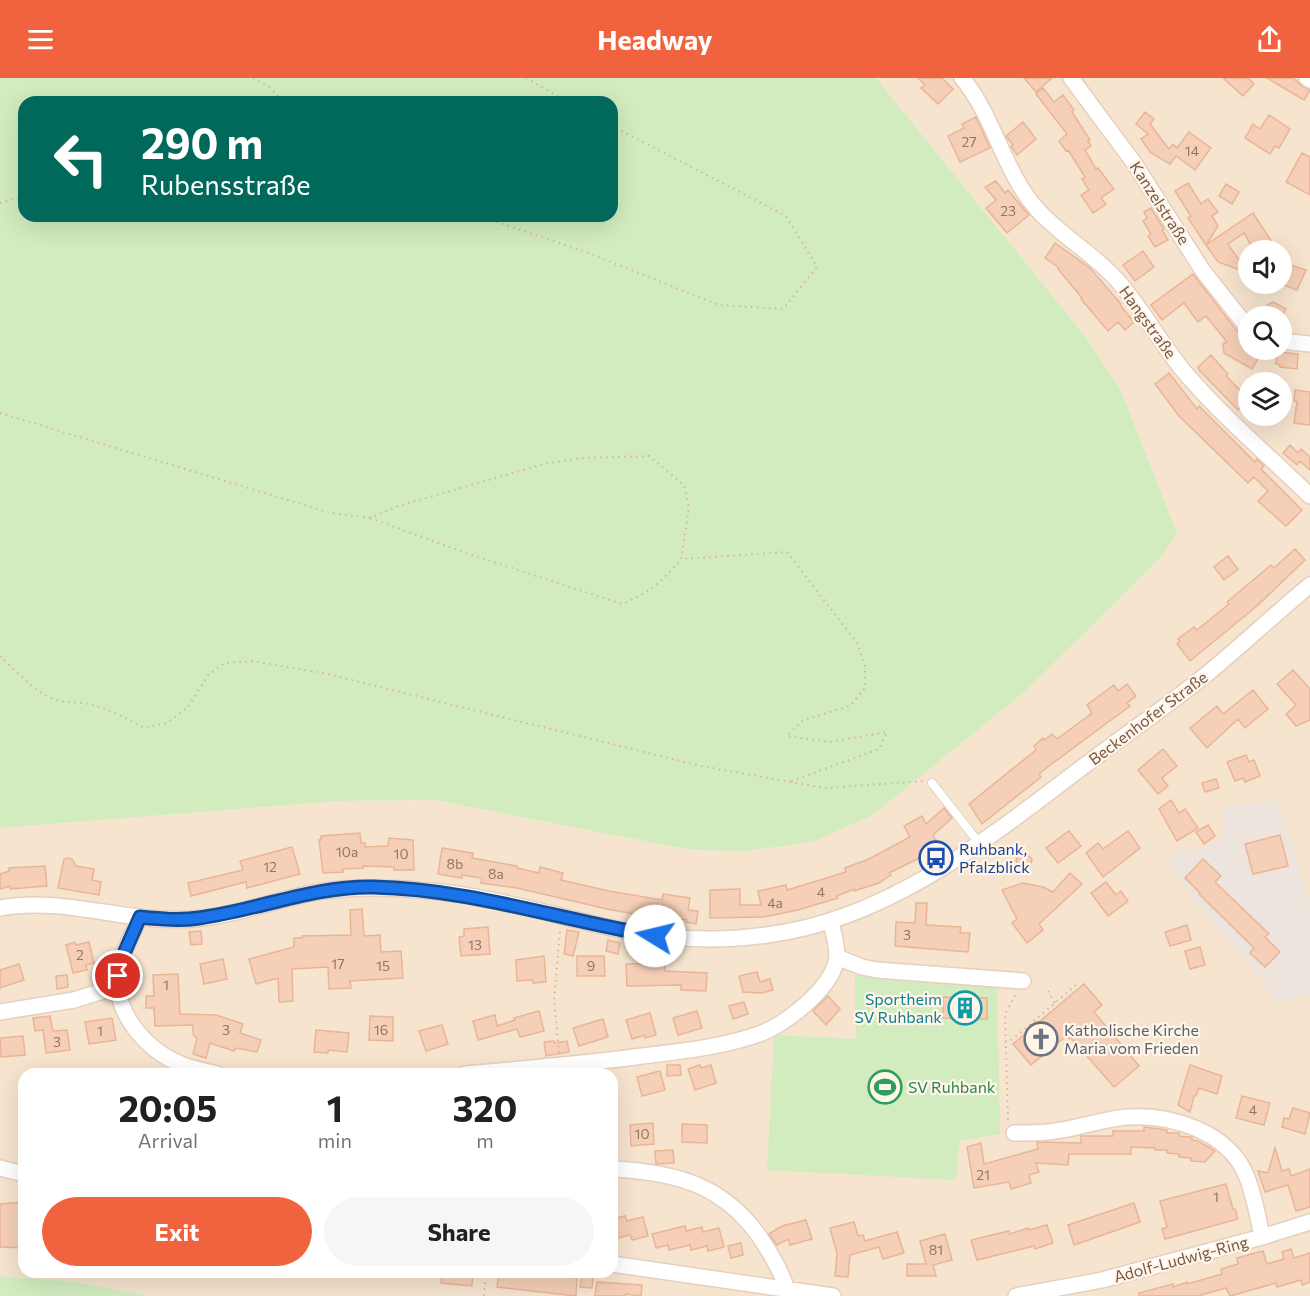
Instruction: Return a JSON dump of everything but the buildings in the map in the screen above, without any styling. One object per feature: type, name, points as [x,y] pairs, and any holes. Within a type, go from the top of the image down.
[{"type":"street","name":"Hangstraße","points":[[962,78],[976,99],[1017,180],[1036,208],[1115,278],[1133,300],[1165,349],[1189,377],[1310,496]]},
{"type":"street","name":"Kanzelstraße","points":[[1071,78],[1134,163],[1203,271],[1238,315]]},
{"type":"street","points":[[1292,342],[1310,344]]},
{"type":"street","name":"Beckenhofer Straße","points":[[980,844],[1205,675],[1310,585]]},
{"type":"street","points":[[0,908],[58,904],[140,917],[172,920],[197,919],[314,893],[342,888],[373,887],[469,896],[646,934],[692,938],[765,936],[802,930],[881,901],[912,886],[980,844]]},
{"type":"street","points":[[140,917],[120,965],[118,986],[128,1017],[144,1040],[180,1064],[195,1068]]},
{"type":"street","points":[[536,1068],[699,1048],[723,1044],[764,1032],[810,1000],[831,973],[837,957],[831,921]]},
{"type":"street","points":[[837,957],[861,967],[877,970],[1023,981]]},
{"type":"street","points":[[0,1012],[74,1000],[118,986]]},
{"type":"street","points":[[1014,1133],[1047,1132],[1108,1120],[1142,1117],[1175,1122],[1207,1134],[1229,1151],[1245,1173],[1262,1237]]},
{"type":"street","points":[[0,1168],[18,1172]]},
{"type":"street","points":[[618,1169],[657,1172],[676,1176],[695,1183],[727,1201],[741,1214],[762,1241],[780,1270],[787,1290]]},
{"type":"street","name":"Adolf-Ludwig-Ring","points":[[1016,1296],[1102,1280],[1310,1222]]},
{"type":"street","points":[[618,1265],[833,1296]]},
{"type":"lane","points":[[932,783],[980,844]]},
{"type":"path","points":[[253,78],[269,87],[278,96]]},
{"type":"path","points":[[526,78],[558,96]]},
{"type":"path","points":[[497,222],[586,252],[719,305],[783,309],[817,267],[786,216],[618,129]]},
{"type":"path","points":[[0,203],[18,198]]},
{"type":"path","points":[[0,413],[331,513],[370,518],[463,552],[622,604],[660,584],[681,559],[689,508],[684,484],[649,456],[581,458],[544,464],[398,506],[370,518]]},
{"type":"path","points":[[681,559],[788,552],[857,643],[865,665],[865,688],[850,706],[803,720],[787,736],[830,741],[887,732],[879,749],[789,782]]},
{"type":"path","points":[[0,656],[50,698],[70,703],[91,704],[117,713],[144,728],[167,723],[188,707],[209,674],[225,663],[252,661],[323,673],[701,766],[789,782],[825,788],[872,786],[900,781],[932,783]]},
{"type":"path","points":[[560,1066],[554,1000],[562,916]]},
{"type":"path","points":[[1014,1133],[1006,1117],[1005,1014],[1023,981]]},
{"type":"path","points":[[1005,1042],[1013,1039],[1077,984]]},
{"type":"path","points":[[1048,991],[1055,1003]]},
{"type":"path","points":[[484,1296],[486,1278]]},
{"type":"shaded area","points":[[876,78],[1310,78],[1310,1296],[150,1296],[77,1282],[26,1278],[618,1278],[618,1068],[18,1068],[18,1277],[0,1276],[0,828],[340,801],[434,800],[690,850],[748,851],[813,842],[873,815],[1028,689],[1163,555],[1177,533],[1121,390],[1085,336]]},
{"type":"shaded area","points":[[1278,800],[1310,904],[1310,994],[1280,1003],[1194,900],[1168,861],[1177,852],[1204,847],[1220,841],[1225,828],[1222,807]]},
{"type":"green space","points":[[0,78],[876,78],[1085,336],[1121,390],[1177,533],[1163,555],[1028,689],[873,815],[813,842],[748,851],[690,850],[434,800],[340,801],[0,828]]},
{"type":"green space","name":"SV Ruhbank","points":[[855,975],[997,982],[1000,1134],[959,1141],[956,1180],[767,1170],[774,1035],[856,1039]]},
{"type":"green space","points":[[0,1276],[77,1282],[150,1296],[0,1296]]},
{"type":"place","name":"Ruhbank, Pfalzblick","points":[[936,858]]},
{"type":"place","name":"Sportheim SV Ruhbank","points":[[965,1008]]},
{"type":"place","name":"Katholische Kirche Maria vom Frieden","points":[[1041,1039]]},
{"type":"place","name":"SV Ruhbank","points":[[885,1087]]},
{"type":"route","points":[[118,976],[125,951],[140,917],[172,920],[197,919],[342,888],[373,887],[469,896],[655,936]]}]
